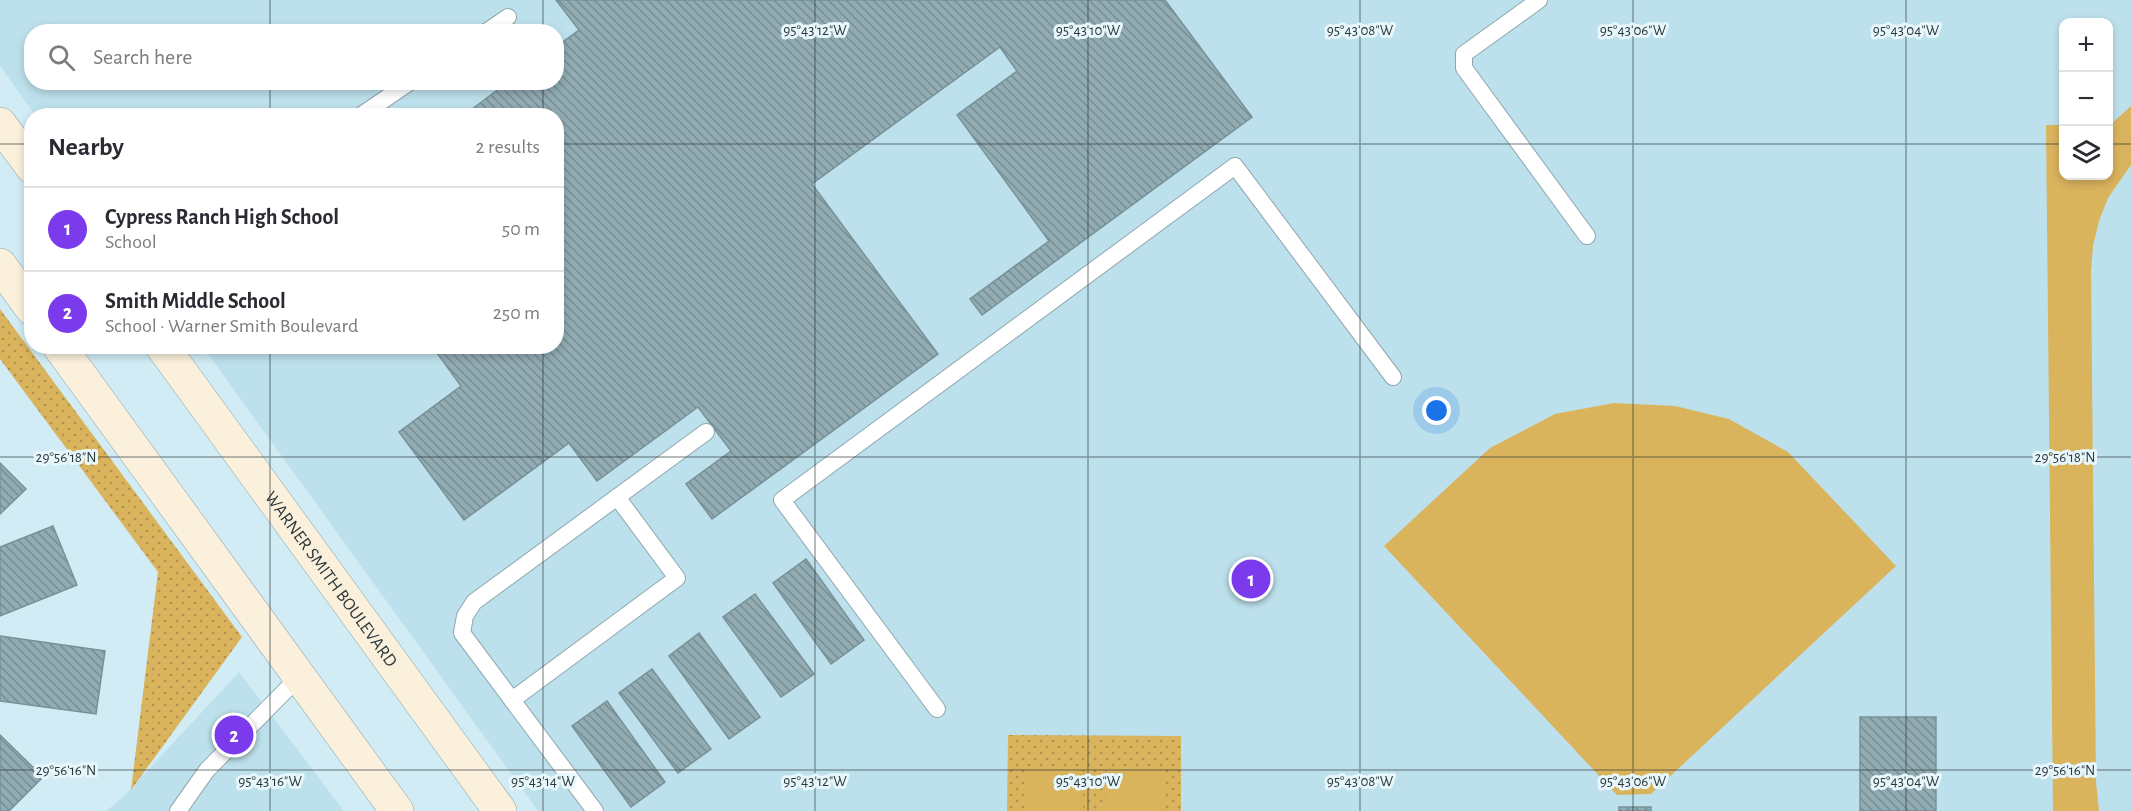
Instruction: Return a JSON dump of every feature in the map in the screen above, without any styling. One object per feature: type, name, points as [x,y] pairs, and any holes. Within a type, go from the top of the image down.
[{"type":"street","points":[[0,124],[24,156]]},
{"type":"street","points":[[0,265],[24,298]]},
{"type":"street","points":[[65,354],[397,811]]},
{"type":"street","name":"WARNER SMITH BOULEVARD","points":[[168,354],[501,811]]},
{"type":"lane","points":[[1539,0],[1464,54],[1464,68],[1587,236]]},
{"type":"lane","points":[[498,24],[508,17]]},
{"type":"lane","points":[[372,108],[398,90]]},
{"type":"lane","points":[[937,709],[782,500],[1235,166],[1393,377]]},
{"type":"lane","points":[[595,811],[462,633],[465,616],[474,602],[706,432]]},
{"type":"lane","points":[[512,700],[677,578],[617,497]]},
{"type":"lane","points":[[178,811],[207,770],[299,677]]},
{"type":"shaded area","points":[[0,0],[2131,0],[2131,811],[538,811],[208,354],[564,354],[564,108],[30,108],[0,66]]},
{"type":"shaded area","points":[[2131,106],[2131,165],[2108,198],[2099,221],[2093,246],[2091,271],[2096,782],[2099,811],[2053,811],[2046,125],[2059,125],[2059,180],[2113,180],[2113,122]]},
{"type":"shaded area","points":[[0,309],[24,342],[24,354],[33,354],[242,637],[131,790],[158,572],[0,359]]},
{"type":"shaded area","points":[[1614,403],[1675,406],[1729,419],[1788,452],[1896,566],[1651,794],[1617,795],[1384,546],[1490,448],[1555,414]]},
{"type":"shaded area","points":[[239,672],[344,811],[106,811],[122,798]]},
{"type":"shaded area","points":[[1008,735],[1181,736],[1181,811],[1007,811]]},
{"type":"shaded area","points":[[1025,768],[1083,768],[1083,811],[1025,811]]},
{"type":"shaded area","points":[[1107,768],[1165,768],[1164,811],[1106,811]]},
{"type":"building","points":[[556,0],[1165,0],[1252,117],[982,315],[970,299],[1049,241],[957,115],[1017,71],[1000,47],[812,184],[938,354],[712,519],[686,484],[731,451],[698,407],[597,481],[569,443],[464,520],[399,432],[461,386],[438,354],[564,354],[564,108],[474,108],[497,90],[564,90],[564,41],[579,30]]},
{"type":"building","points":[[0,463],[26,489],[0,514]]},
{"type":"building","points":[[53,526],[77,585],[0,616],[0,547]]},
{"type":"building","points":[[806,559],[864,640],[831,664],[773,583]]},
{"type":"building","points":[[755,594],[814,674],[781,697],[723,617]]},
{"type":"building","points":[[699,633],[760,717],[729,739],[669,656]]},
{"type":"building","points":[[0,636],[105,651],[96,714],[0,701]]},
{"type":"building","points":[[652,669],[711,749],[678,773],[619,693]]},
{"type":"building","points":[[607,701],[665,782],[631,807],[572,726]]},
{"type":"building","points":[[1860,717],[1936,717],[1936,811],[1860,811]]},
{"type":"building","points":[[0,735],[43,777],[9,811],[0,811]]},
{"type":"building","points":[[1619,807],[1651,807],[1651,811],[1619,811]]},
{"type":"place","name":"Cypress Ranch High School","points":[[1251,579]]},
{"type":"place","name":"Smith Middle School","points":[[234,735]]}]
